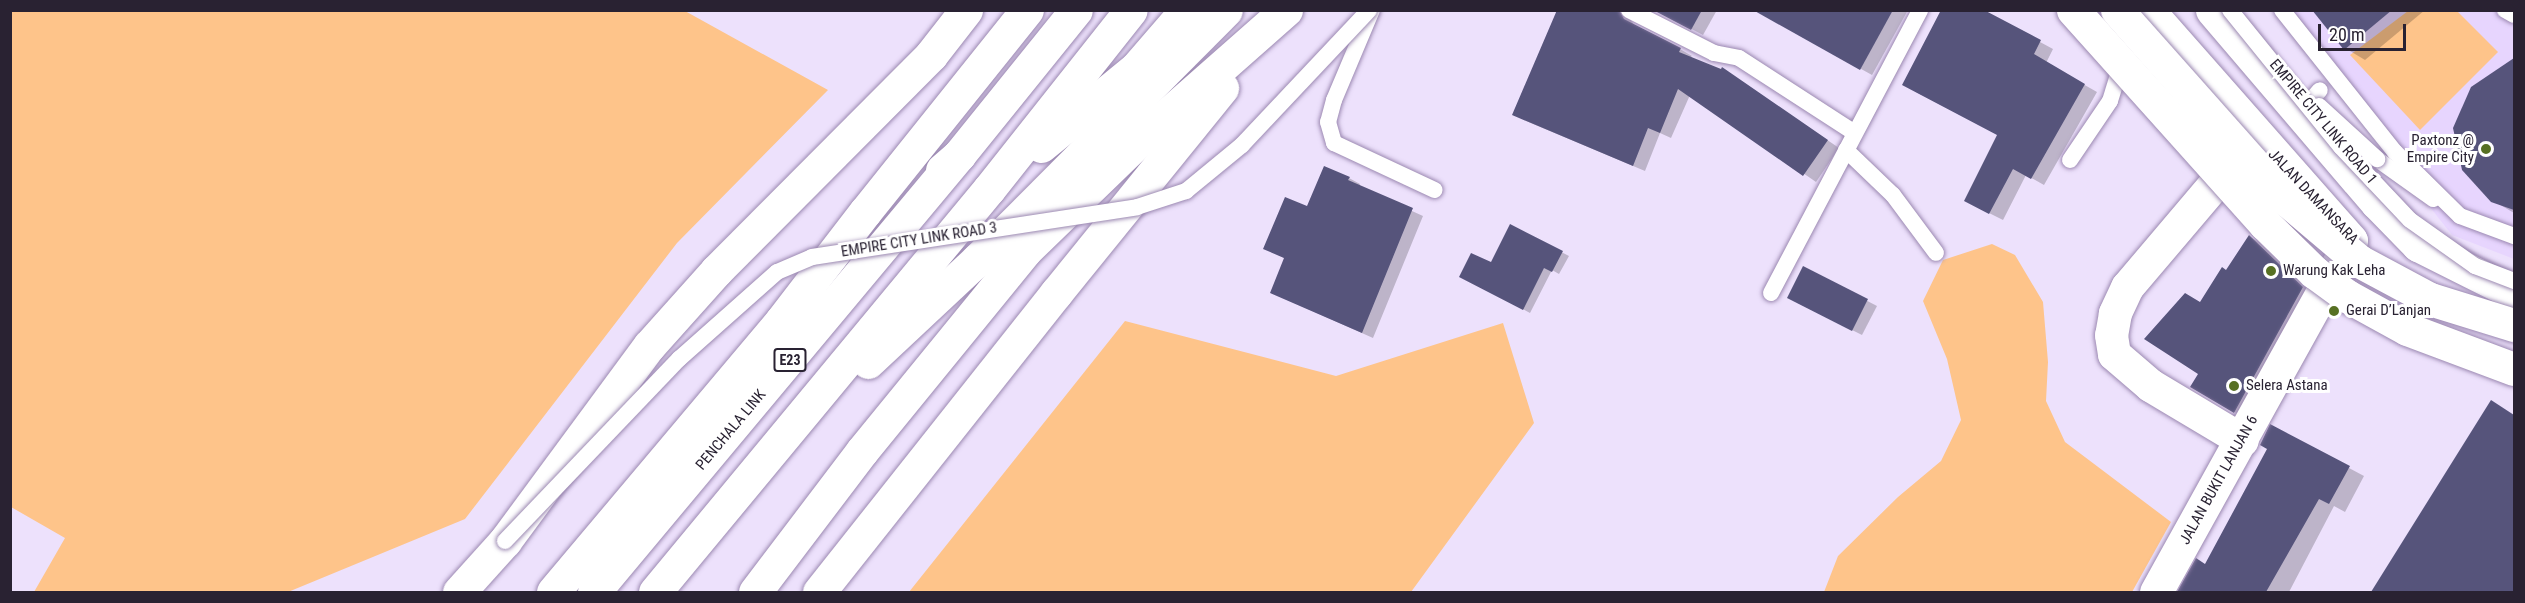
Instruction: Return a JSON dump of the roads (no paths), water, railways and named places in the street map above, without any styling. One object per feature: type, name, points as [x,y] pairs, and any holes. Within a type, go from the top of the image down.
[{"type":"main road","points":[[459,592],[505,541],[648,346],[716,271],[931,55],[966,10]]},
{"type":"main road","points":[[553,592],[781,321],[1027,10]]},
{"type":"main road","points":[[781,321],[959,155],[1076,10]]},
{"type":"main road","points":[[655,592],[989,189],[1131,10]]},
{"type":"main road","points":[[989,189],[1136,68],[1186,10]]},
{"type":"main road","points":[[768,455],[978,260],[1226,10]]},
{"type":"main road","points":[[2073,10],[2265,224],[2314,272],[2348,296],[2407,329],[2514,369]]},
{"type":"main road","points":[[2117,10],[2282,196],[2359,261],[2430,299],[2514,325]]},
{"type":"main road","points":[[2212,10],[2310,102],[2343,163],[2418,245],[2514,293]]},
{"type":"main road","points":[[755,592],[862,451],[1025,251],[1151,129],[1285,11]]},
{"type":"main road","points":[[819,592],[1056,293],[1285,11]]},
{"type":"main road","name":"JALAN DAMANSARA","points":[[2152,15],[2256,136],[2351,240],[2399,275],[2514,339]]},
{"type":"main road","points":[[2242,440],[2150,385],[2115,354],[2110,335],[2115,313],[2127,287],[2256,136]]},
{"type":"main road","name":"PENCHALA LINK","points":[[594,592],[959,155]]},
{"type":"main road","points":[[2308,193],[2343,163]]},
{"type":"main road","name":"JALAN BUKIT LANJAN 6","points":[[2156,592],[2351,240]]},
{"type":"lane","name":"EMPIRE CITY LINK ROAD 3","points":[[505,541],[679,358],[777,272],[812,257],[1137,207],[1186,191],[1242,145],[1371,10]]},
{"type":"lane","points":[[1371,10],[1334,100],[1328,122],[1334,143],[1435,190]]},
{"type":"lane","points":[[1629,10],[1714,53],[1739,57],[1855,133]]},
{"type":"lane","points":[[1771,293],[1920,10]]},
{"type":"lane","name":"EMPIRE CITY LINK ROAD 1","points":[[2230,10],[2341,147],[2410,219],[2475,267],[2514,281]]},
{"type":"lane","points":[[2282,10],[2395,152],[2460,216]]},
{"type":"lane","points":[[2505,10],[2514,15]]},
{"type":"lane","points":[[2070,160],[2110,101],[2122,60],[2152,15]]},
{"type":"lane","points":[[2261,48],[2377,159],[2417,189],[2460,216],[2514,236]]},
{"type":"lane","points":[[1846,150],[1893,195],[1936,253]]},
{"type":"place","name":"Paxtonz @ Empire City","points":[[2486,149]]},
{"type":"place","name":"Warung Kak Leha","points":[[2271,271]]},
{"type":"place","name":"Gerai D’Lanjan","points":[[2334,311]]},
{"type":"place","name":"Selera Astana","points":[[2234,386]]}]
